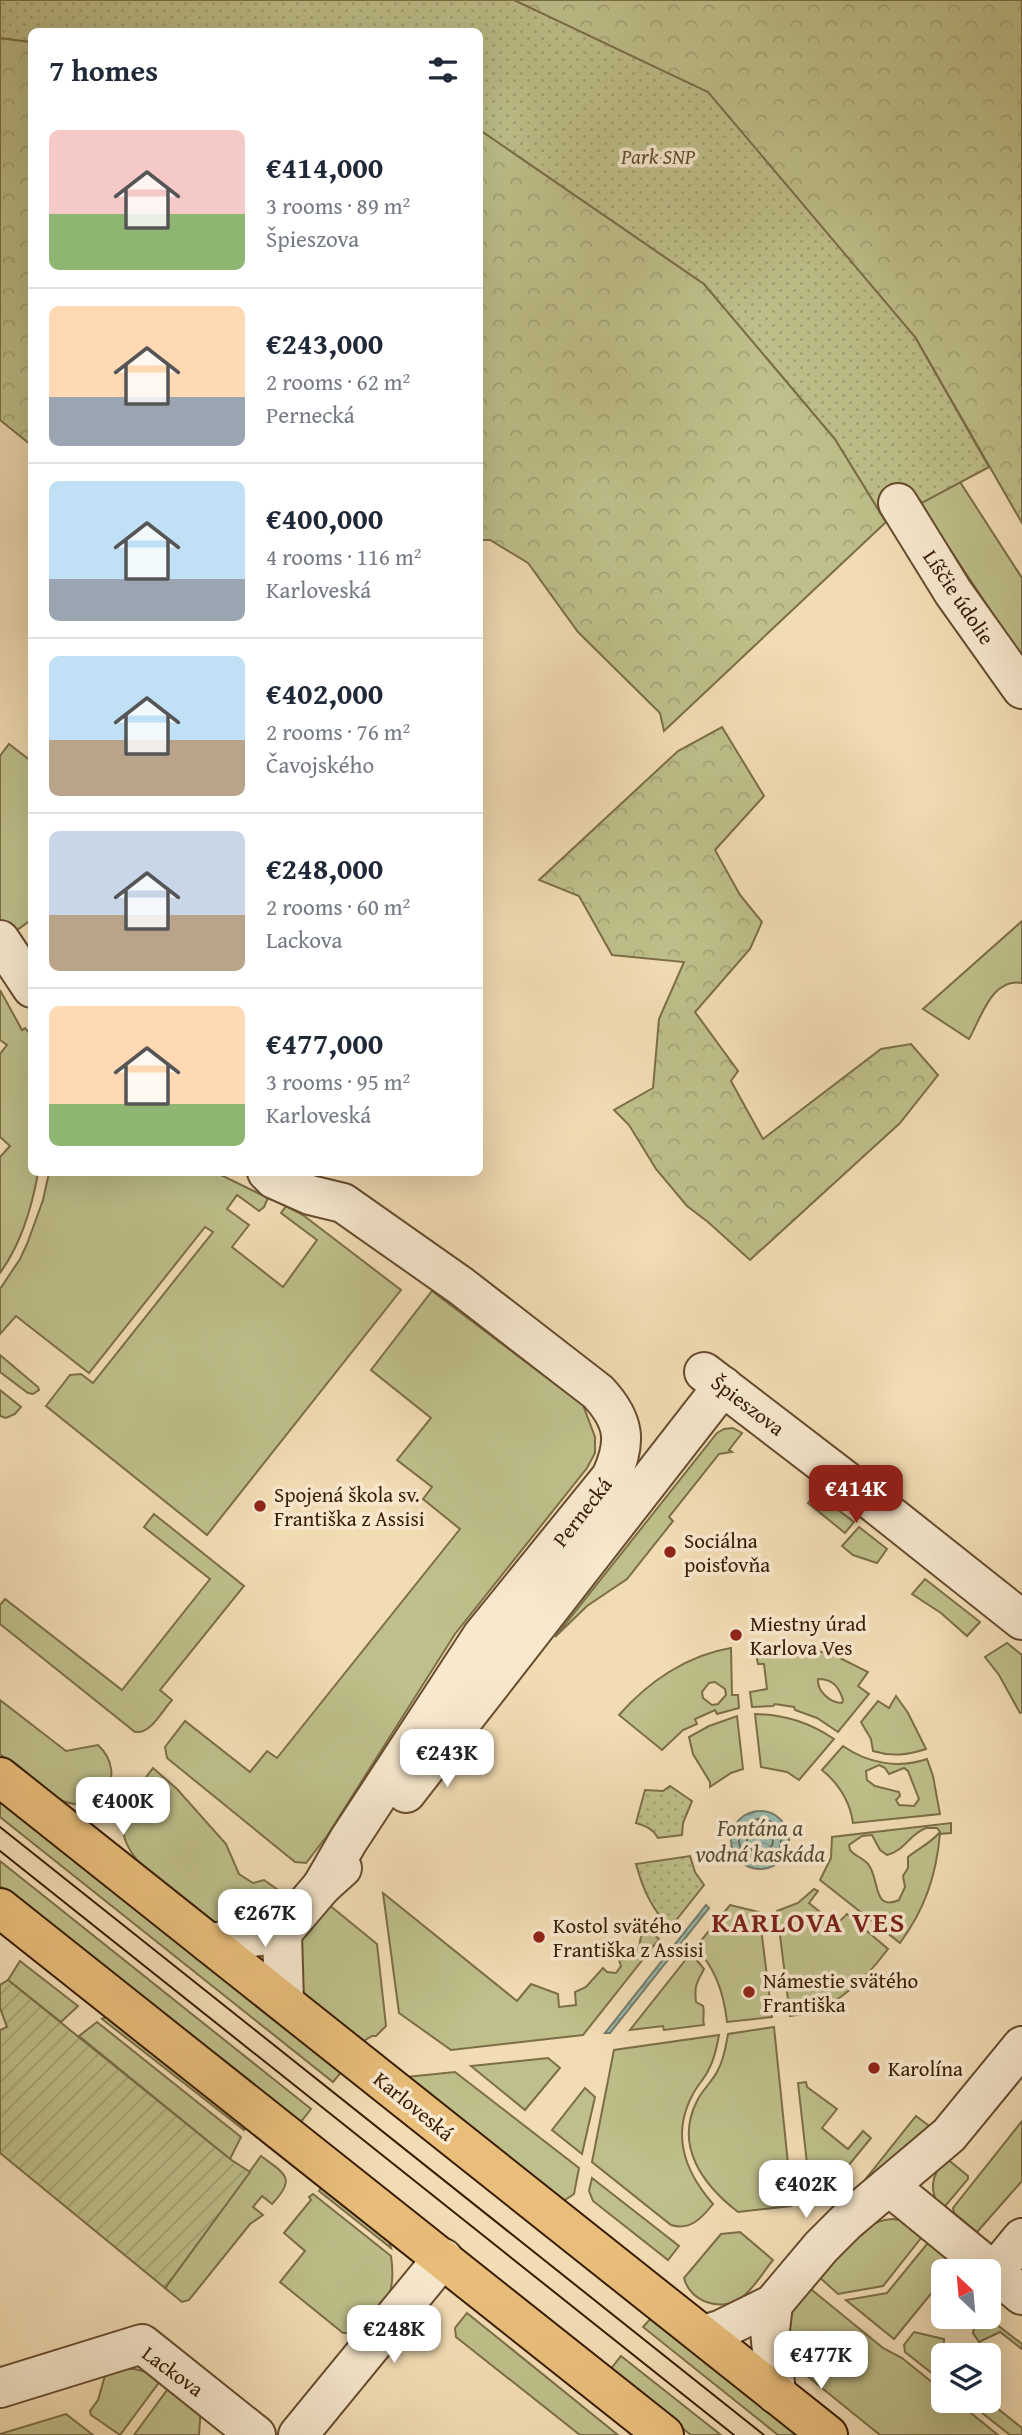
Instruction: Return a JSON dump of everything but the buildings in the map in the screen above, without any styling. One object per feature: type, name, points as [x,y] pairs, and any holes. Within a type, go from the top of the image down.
[{"type":"main road","name":"Karloveská","points":[[0,1777],[828,2435]]},
{"type":"main road","points":[[0,1908],[664,2435]]},
{"type":"street","name":"Líščie údolie","points":[[898,503],[953,592],[1022,689]]},
{"type":"street","points":[[0,940],[28,982]]},
{"type":"street","name":"Pernecká","points":[[271,1176],[310,1195],[343,1203],[461,1286],[598,1392],[611,1406],[621,1432],[621,1455],[611,1478],[482,1636],[322,1885]]},
{"type":"street","name":"Pernecká","points":[[282,1933],[322,1885],[361,1850],[714,1379]]},
{"type":"street","name":"Špieszova","points":[[714,1379],[1022,1620]]},
{"type":"street","points":[[209,1943],[282,1933],[284,2002]]},
{"type":"street","points":[[703,2335],[720,2330],[773,2304],[821,2246],[949,2135],[1022,2046]]},
{"type":"street","points":[[889,2186],[1008,2283],[1022,2238]]},
{"type":"street","points":[[298,2435],[443,2258]]},
{"type":"street","points":[[773,2304],[770,2330],[776,2394]]},
{"type":"street","name":"Lackova","points":[[0,2388],[142,2344],[256,2435]]},
{"type":"green space","name":"Park SNP","points":[[0,0],[514,0],[708,92],[915,337],[989,467],[886,522],[835,439],[704,284],[483,132],[483,28],[28,28],[28,42],[0,38]]},
{"type":"green space","points":[[514,0],[1022,0],[1022,523],[915,337]]},
{"type":"green space","points":[[483,32],[527,47],[960,482],[1022,578],[1022,658],[920,504]]},
{"type":"green space","points":[[0,38],[28,42],[28,443],[0,420]]},
{"type":"green space","points":[[483,132],[704,284],[835,439],[886,522],[664,731],[660,713],[578,632],[528,563],[490,540],[483,540]]},
{"type":"green space","points":[[722,727],[764,796],[715,850],[740,895],[762,922],[750,949],[695,1012],[738,1071],[731,1081],[763,1139],[881,1049],[911,1044],[938,1075],[900,1123],[750,1260],[687,1206],[656,1169],[629,1125],[614,1110],[653,1088],[659,1019],[684,962],[612,955],[579,896],[539,880],[678,751]]},
{"type":"green space","points":[[9,744],[28,759],[28,922],[10,935],[0,921],[0,756]]},
{"type":"green space","points":[[1022,921],[1022,983],[1003,986],[995,993],[969,1039],[923,1009]]},
{"type":"green space","points":[[0,990],[22,1030],[25,1028],[28,1032],[28,1176],[37,1176],[25,1225],[0,1273],[0,1157],[10,1146],[0,1137],[0,1054],[7,1045],[0,1040]]},
{"type":"green space","points":[[48,1176],[223,1176],[268,1198],[259,1211],[237,1195],[227,1209],[249,1225],[232,1247],[283,1287],[317,1240],[281,1213],[286,1206],[303,1215],[401,1290],[207,1535],[46,1406],[70,1375],[81,1374],[93,1383],[213,1232],[205,1227],[89,1373],[16,1316],[0,1334],[0,1289],[20,1259],[43,1200]]},
{"type":"green space","points":[[432,1291],[583,1405],[595,1437],[595,1453],[587,1468],[455,1634],[327,1836],[306,1863],[295,1862],[167,1758],[165,1747],[185,1721],[250,1772],[267,1751],[277,1758],[460,1529],[423,1499],[432,1487],[397,1460],[431,1418],[371,1370]]},
{"type":"green space","points":[[0,1355],[39,1390],[33,1394],[28,1393],[0,1372]]},
{"type":"green space","points":[[0,1390],[21,1407],[6,1418],[0,1416]]},
{"type":"green space","points":[[733,1428],[742,1433],[729,1450],[732,1452],[719,1454],[669,1517],[673,1521],[627,1579],[587,1606],[555,1637],[717,1433]]},
{"type":"green space","points":[[816,1493],[854,1522],[845,1533],[808,1503]]},
{"type":"green space","points":[[154,1514],[244,1586],[160,1690],[172,1700],[151,1726],[141,1732],[135,1732],[0,1624],[0,1605],[5,1599],[122,1690],[210,1579],[144,1527]]},
{"type":"green space","points":[[859,1527],[887,1549],[877,1563],[853,1555],[842,1546]]},
{"type":"green space","points":[[925,1579],[980,1622],[967,1636],[941,1613],[912,1594]]},
{"type":"green space","points":[[1007,1643],[1022,1655],[1020,1713],[999,1675],[985,1657]]},
{"type":"green space","points":[[754,1645],[783,1645],[832,1654],[868,1672],[858,1686],[869,1694],[838,1732],[817,1718],[795,1710],[794,1707],[775,1704],[752,1707],[750,1692],[767,1689],[764,1664],[758,1664]],"holes":[[[818,1679],[823,1679],[837,1688],[842,1703],[825,1696],[818,1683]]]},
{"type":"green space","points":[[731,1648],[732,1695],[738,1695],[739,1708],[717,1714],[715,1710],[695,1719],[697,1724],[683,1730],[662,1750],[619,1715],[669,1672]],"holes":[[[715,1682],[725,1689],[726,1695],[718,1704],[712,1705],[703,1698],[702,1692],[709,1683]]]},
{"type":"green space","points":[[896,1696],[926,1749],[900,1754],[873,1751],[871,1739],[861,1722],[878,1701],[889,1708]]},
{"type":"green space","points":[[0,1700],[66,1751],[98,1745],[107,1757],[111,1769],[106,1791],[86,1804],[72,1804],[56,1798],[0,1754]]},
{"type":"green space","points":[[755,1714],[796,1720],[834,1739],[799,1780],[787,1772],[761,1767]]},
{"type":"green space","points":[[737,1716],[743,1769],[731,1773],[710,1787],[710,1782],[693,1754],[689,1737]]},
{"type":"green space","points":[[843,1746],[862,1757],[883,1763],[905,1764],[927,1759],[940,1814],[853,1823],[843,1794],[822,1770]],"holes":[[[879,1765],[889,1774],[904,1768],[908,1771],[919,1799],[914,1806],[899,1805],[896,1800],[900,1796],[899,1792],[875,1786],[867,1780],[866,1771]]]},
{"type":"green space","points":[[153,1768],[177,1789],[226,1844],[239,1874],[253,1883],[264,1880],[281,1892],[285,1902],[267,1922],[224,1927],[211,1922],[158,1882],[134,1857],[123,1830],[123,1821],[133,1797]]},
{"type":"green space","points":[[670,1786],[692,1801],[683,1823],[682,1835],[658,1838],[649,1828],[636,1823],[645,1790],[663,1791]]},
{"type":"green space","points":[[0,1799],[343,2070],[333,2082],[0,1817]]},
{"type":"green space","points":[[951,1823],[951,1833],[940,1834],[936,1864],[923,1905],[900,1943],[820,1880],[831,1858],[832,1837]],"holes":[[[937,1828],[940,1832],[908,1857],[908,1868],[903,1876],[905,1887],[899,1900],[890,1902],[880,1898],[872,1870],[850,1850],[849,1845],[862,1836],[872,1835],[880,1850],[887,1855],[899,1850],[920,1831]]]},
{"type":"green space","points":[[690,1856],[695,1872],[704,1885],[670,1928],[649,1899],[636,1864]]},
{"type":"green space","points":[[0,1861],[311,2109],[300,2123],[0,1886]]},
{"type":"green space","points":[[814,1889],[818,1891],[809,1903],[836,1925],[847,1914],[888,1949],[858,1983],[833,2002],[805,2014],[790,2016],[777,1911],[798,1903]]},
{"type":"green space","points":[[383,1893],[517,2001],[531,1984],[558,1994],[559,2007],[576,2005],[575,1992],[586,1987],[603,1968],[607,1972],[616,1973],[621,1966],[619,1960],[636,1952],[642,1925],[659,1939],[583,2035],[451,2050],[399,2013]]},
{"type":"green space","points":[[328,1904],[377,1944],[386,2026],[376,2036],[362,2042],[300,1990],[294,1948]]},
{"type":"green space","points":[[730,1905],[759,1912],[772,2017],[727,2022],[718,1982],[695,1948]]},
{"type":"green space","points":[[691,1953],[704,1969],[695,1992],[696,2002],[703,2006],[704,2025],[664,2030],[663,2026],[630,2030]]},
{"type":"green space","points":[[20,1961],[78,2006],[61,2022],[8,1980]]},
{"type":"green space","points":[[8,1980],[230,2159],[250,2172],[165,2288],[0,2153],[0,2030],[7,2027],[0,2008],[0,1985]]},
{"type":"green space","points":[[109,2015],[246,2122],[244,2130],[102,2019]]},
{"type":"green space","points":[[97,2022],[241,2137],[230,2159],[79,2036]]},
{"type":"green space","points":[[774,2027],[792,2203],[791,2206],[738,2212],[714,2190],[696,2163],[689,2134],[691,2118],[699,2097],[720,2066],[728,2034]]},
{"type":"green space","points":[[719,2035],[710,2067],[686,2109],[682,2138],[684,2152],[695,2179],[713,2204],[690,2225],[671,2225],[592,2162],[614,2050]]},
{"type":"green space","points":[[548,2058],[560,2068],[525,2110],[471,2066]]},
{"type":"green space","points":[[455,2072],[579,2168],[574,2194],[562,2202],[406,2077]]},
{"type":"green space","points":[[806,2082],[807,2087],[837,2109],[822,2128],[848,2149],[863,2131],[871,2138],[821,2199],[814,2202],[811,2199],[798,2083]]},
{"type":"green space","points":[[585,2088],[595,2097],[582,2154],[552,2130]]},
{"type":"green space","points":[[916,2116],[932,2128],[856,2191]]},
{"type":"green space","points":[[1022,2121],[1022,2181],[977,2232],[954,2213],[953,2208]]},
{"type":"green space","points":[[261,2156],[282,2172],[286,2182],[284,2188],[272,2204],[262,2196],[253,2207],[263,2215],[250,2224],[189,2300],[182,2302],[165,2288]]},
{"type":"green space","points":[[946,2158],[968,2176],[968,2179],[941,2211],[934,2197],[933,2184],[937,2171]]},
{"type":"green space","points":[[592,2178],[679,2246],[668,2260],[593,2201],[589,2191]]},
{"type":"green space","points":[[322,2186],[388,2237],[391,2248],[319,2191]]},
{"type":"green space","points":[[313,2194],[391,2256],[392,2282],[387,2300],[358,2333],[343,2333],[280,2282],[305,2251],[284,2233]]},
{"type":"green space","points":[[881,2221],[907,2221],[925,2233],[883,2286],[838,2294],[817,2275],[860,2232]]},
{"type":"green space","points":[[740,2232],[773,2260],[754,2286],[741,2298],[724,2304],[699,2299],[687,2286],[684,2278],[721,2234]]},
{"type":"green space","points":[[932,2238],[958,2259],[931,2259],[931,2294],[894,2339],[846,2300],[887,2293]]},
{"type":"green space","points":[[807,2286],[883,2348],[902,2358],[931,2381],[931,2413],[971,2413],[998,2435],[880,2435],[791,2363],[788,2310]]},
{"type":"green space","points":[[467,2313],[618,2435],[580,2435],[456,2337],[455,2328]]},
{"type":"green space","points":[[652,2317],[801,2435],[778,2435],[643,2327]]},
{"type":"green space","points":[[1001,2328],[1022,2344],[1022,2349],[1000,2332],[979,2342],[973,2333],[974,2329]]},
{"type":"green space","points":[[914,2332],[944,2339],[944,2343],[931,2343],[931,2373],[905,2352],[904,2345]]},
{"type":"green space","points":[[621,2356],[721,2435],[691,2435],[610,2370]]},
{"type":"green space","points":[[113,2369],[135,2369],[163,2377],[120,2435],[91,2415],[90,2411],[98,2400],[106,2372]]},
{"type":"green space","points":[[173,2382],[201,2407],[199,2435],[134,2435]]},
{"type":"green space","points":[[1001,2411],[1022,2428],[1022,2435],[1010,2435],[982,2413]]},
{"type":"green space","points":[[66,2414],[93,2435],[0,2435],[0,2434]]},
{"type":"water","name":"Fontána a vodná kaskáda","points":[[760,1811],[776,1816],[784,1824],[789,1840],[784,1856],[776,1864],[760,1869],[744,1864],[736,1856],[731,1840],[736,1824],[744,1816]]},
{"type":"water","points":[[706,1905],[709,1908],[610,2033],[605,2033]]},
{"type":"tram line","points":[[0,1827],[764,2435]]},
{"type":"tram line","points":[[0,1851],[734,2435]]},
{"type":"place","name":"Spojená škola sv. Františka z Assisi","points":[[260,1506]]},
{"type":"place","name":"Sociálna poisťovňa","points":[[670,1552]]},
{"type":"place","name":"Miestny úrad Karlova Ves","points":[[736,1635]]},
{"type":"place","name":"Kostol svätého Františka z Assisi","points":[[539,1937]]},
{"type":"place","name":"Námestie svätého Františka","points":[[749,1992]]},
{"type":"place","name":"Karolína","points":[[874,2068]]},
{"type":"district","name":"KARLOVA VES","points":[[809,1921]]}]
